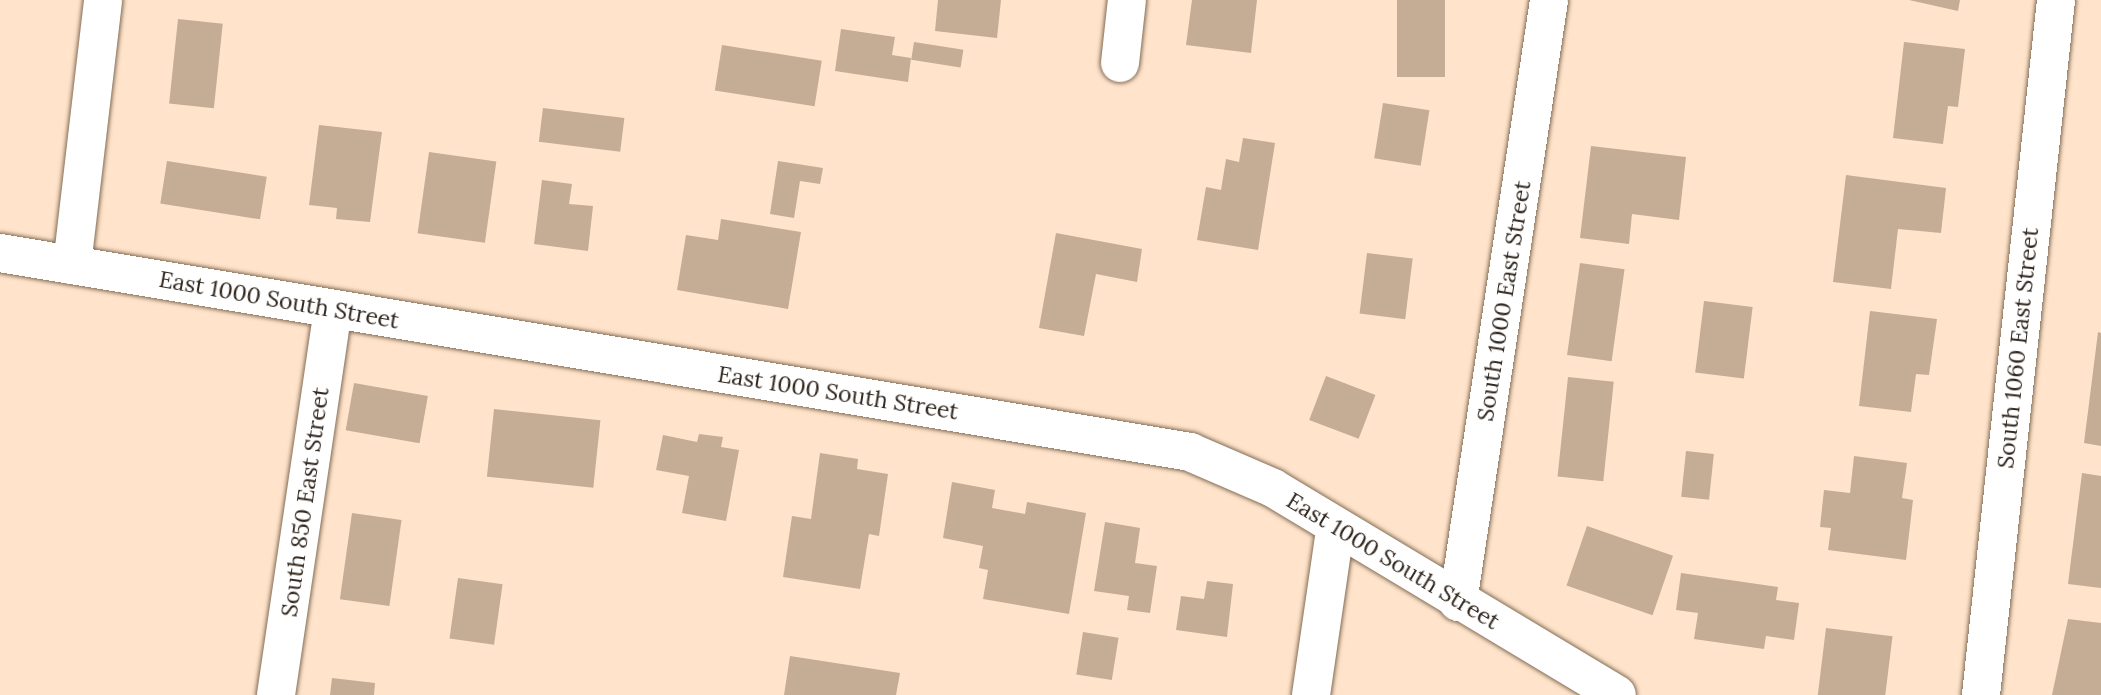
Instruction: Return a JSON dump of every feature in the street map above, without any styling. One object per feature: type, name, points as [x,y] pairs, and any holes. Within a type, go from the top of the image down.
[{"type":"street","points":[[72,265],[103,0]]},
{"type":"street","points":[[1120,63],[1127,0]]},
{"type":"street","name":"South 1000 East Street","points":[[1458,601],[1549,0]]},
{"type":"street","name":"South 1060 East Street","points":[[1981,695],[2056,0]]},
{"type":"street","name":"East 1000 South Street","points":[[0,253],[1191,452],[1243,472],[1335,530],[1617,695]]},
{"type":"street","name":"South 850 East Street","points":[[276,695],[333,309]]},
{"type":"street","points":[[1311,695],[1335,530]]},
{"type":"building","points":[[938,0],[1001,0],[997,38],[935,31]]},
{"type":"building","points":[[1192,0],[1257,0],[1251,53],[1186,45]]},
{"type":"building","points":[[1397,0],[1445,0],[1445,77],[1397,77]]},
{"type":"building","points":[[1909,0],[1960,0],[1958,11]]},
{"type":"building","points":[[178,19],[223,24],[214,108],[169,104]]},
{"type":"building","points":[[841,29],[895,37],[892,55],[911,58],[908,82],[835,71]]},
{"type":"building","points":[[914,42],[963,50],[961,68],[911,60]]},
{"type":"building","points":[[1904,42],[1965,49],[1958,107],[1948,106],[1943,144],[1893,138]]},
{"type":"building","points":[[722,45],[822,61],[815,106],[715,90]]},
{"type":"building","points":[[1383,103],[1429,110],[1421,166],[1374,158]]},
{"type":"building","points":[[543,108],[624,118],[620,152],[539,142]]},
{"type":"building","points":[[319,125],[382,132],[370,222],[336,219],[337,208],[309,205]]},
{"type":"building","points":[[1243,138],[1275,143],[1258,250],[1197,240],[1206,187],[1221,190],[1226,159],[1239,162]]},
{"type":"building","points":[[1591,146],[1686,157],[1679,220],[1632,214],[1629,244],[1580,238]]},
{"type":"building","points":[[429,152],[496,161],[485,243],[418,233]]},
{"type":"building","points":[[167,161],[267,177],[260,219],[160,203]]},
{"type":"building","points":[[778,161],[823,168],[820,184],[800,181],[794,218],[770,214]]},
{"type":"building","points":[[1846,175],[1946,188],[1941,233],[1898,229],[1891,289],[1833,282]]},
{"type":"building","points":[[542,180],[572,184],[569,204],[593,206],[588,251],[534,244]]},
{"type":"building","points":[[721,219],[801,232],[788,309],[677,290],[686,235],[718,240]]},
{"type":"building","points":[[1056,233],[1142,249],[1137,282],[1096,274],[1084,336],[1039,328]]},
{"type":"building","points":[[1367,253],[1413,259],[1405,319],[1360,314]]},
{"type":"building","points":[[1580,263],[1625,269],[1612,361],[1567,355]]},
{"type":"building","points":[[1704,301],[1753,307],[1744,378],[1695,372]]},
{"type":"building","points":[[1870,311],[1937,319],[1929,375],[1916,374],[1911,412],[1859,406]]},
{"type":"building","points":[[2098,332],[2101,333],[2101,446],[2084,443]]},
{"type":"building","points":[[1326,376],[1375,395],[1359,439],[1309,420]]},
{"type":"building","points":[[1568,377],[1614,382],[1603,481],[1558,476]]},
{"type":"building","points":[[354,383],[428,396],[420,443],[346,430]]},
{"type":"building","points":[[494,409],[600,420],[593,488],[487,477]]},
{"type":"building","points":[[699,434],[723,437],[721,447],[739,450],[726,521],[682,513],[689,476],[656,470],[663,435],[697,442]]},
{"type":"building","points":[[1686,451],[1714,454],[1709,500],[1681,497]]},
{"type":"building","points":[[820,453],[858,459],[857,469],[888,474],[879,536],[869,534],[860,589],[783,577],[792,516],[811,519]]},
{"type":"building","points":[[1854,456],[1907,463],[1902,498],[1913,500],[1906,560],[1828,550],[1831,528],[1820,527],[1824,490],[1850,493]]},
{"type":"building","points":[[2082,473],[2101,476],[2101,588],[2068,584]]},
{"type":"building","points":[[952,482],[995,490],[992,508],[1025,514],[1027,502],[1086,513],[1069,614],[983,599],[988,570],[979,568],[983,546],[943,538]]},
{"type":"building","points":[[352,513],[402,520],[389,606],[340,599]]},
{"type":"building","points":[[1105,522],[1140,528],[1135,563],[1157,566],[1150,613],[1127,610],[1129,596],[1094,591]]},
{"type":"building","points":[[1587,526],[1673,556],[1653,615],[1566,586]]},
{"type":"building","points":[[1681,573],[1778,587],[1776,600],[1799,603],[1794,640],[1766,636],[1764,649],[1694,639],[1698,613],[1676,610]]},
{"type":"building","points":[[458,578],[503,584],[494,645],[450,638]]},
{"type":"building","points":[[1207,581],[1233,584],[1227,637],[1176,630],[1181,596],[1204,599]]},
{"type":"building","points":[[2068,619],[2101,623],[2101,695],[2052,695]]},
{"type":"building","points":[[1826,628],[1893,636],[1885,695],[1818,695]]},
{"type":"building","points":[[1083,632],[1119,638],[1112,680],[1076,674]]},
{"type":"building","points":[[790,656],[900,673],[896,695],[784,695]]},
{"type":"building","points":[[332,678],[375,683],[374,695],[330,695]]}]
